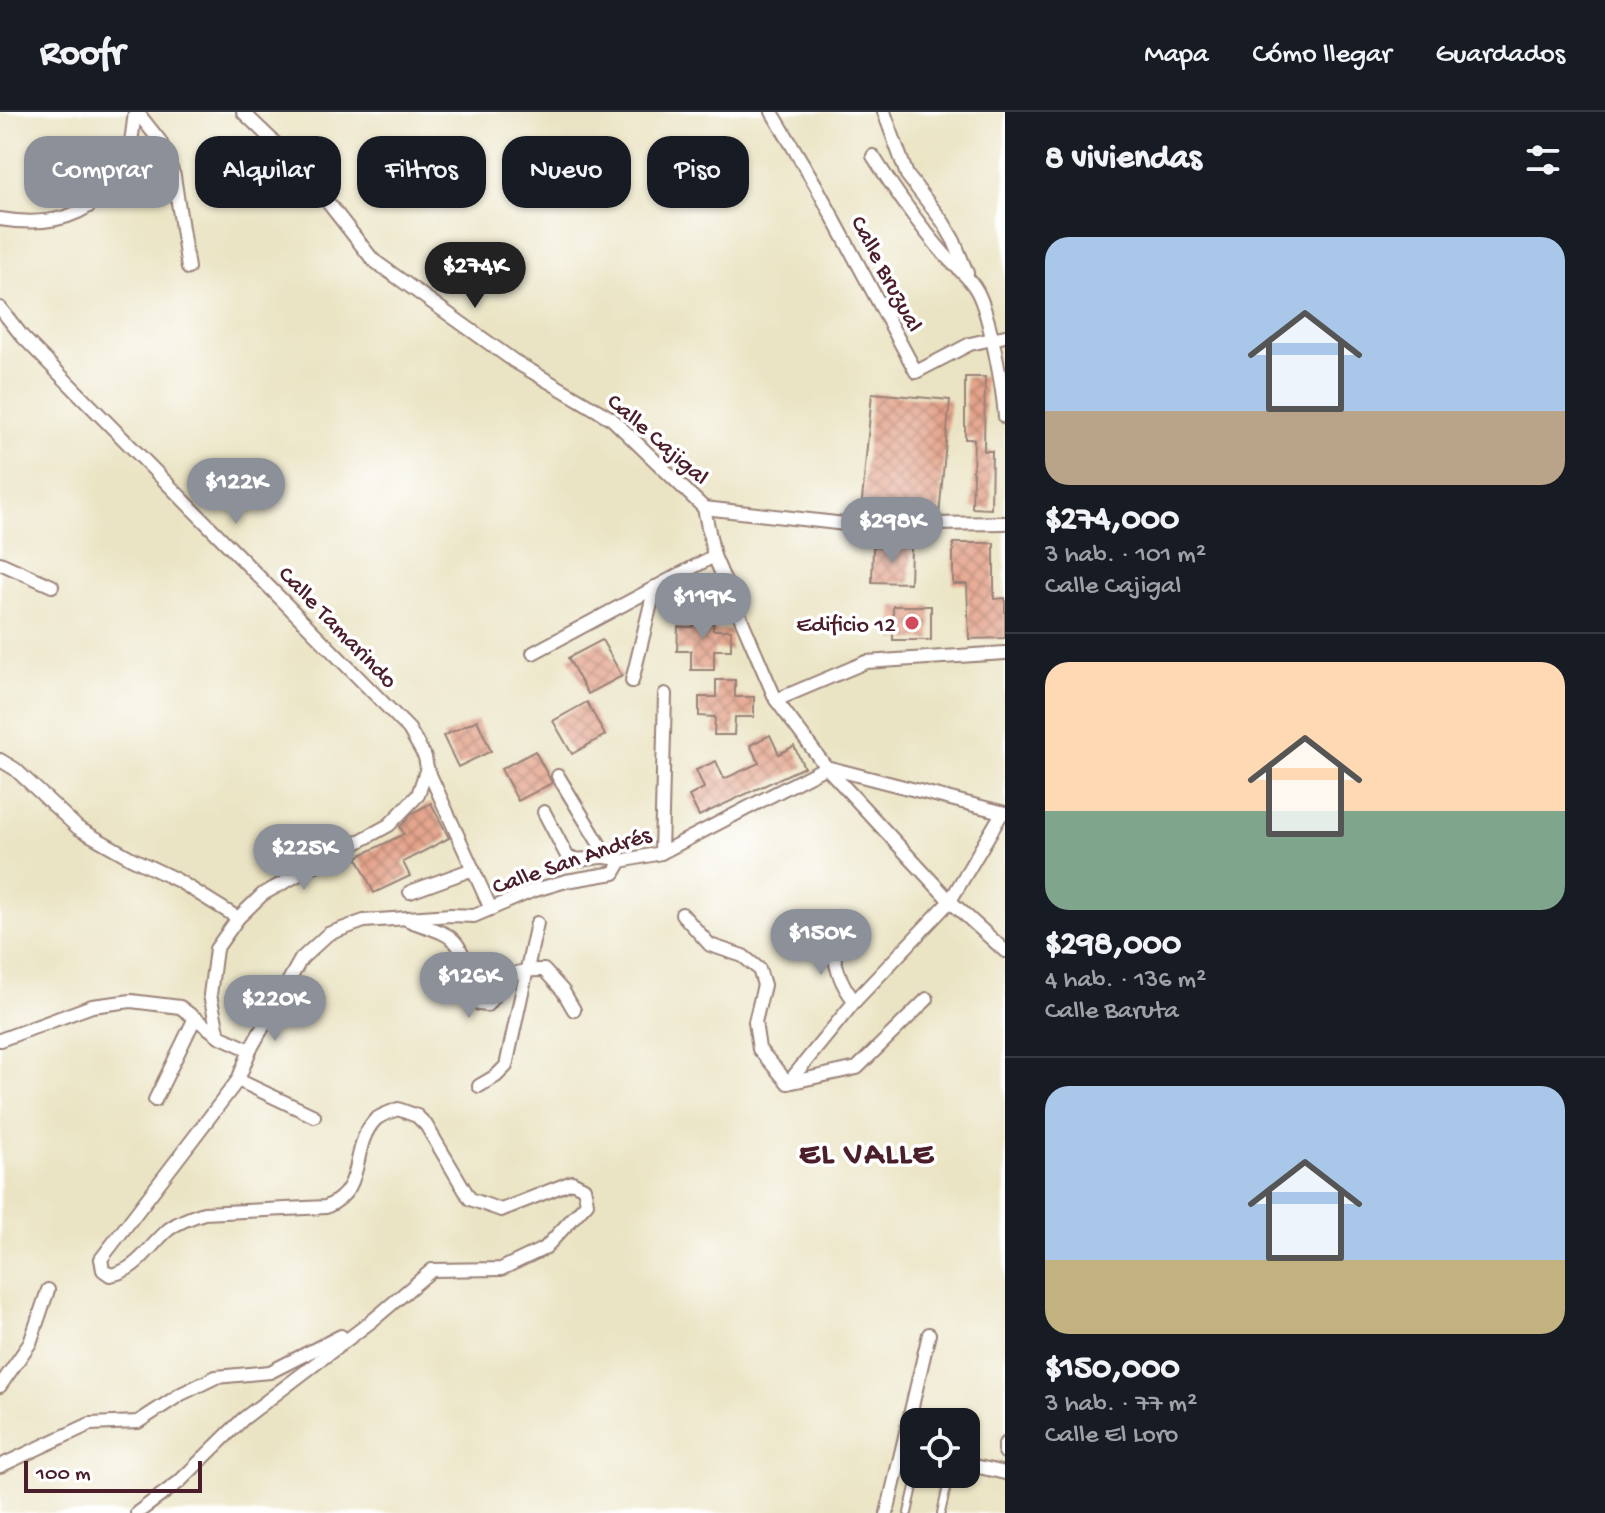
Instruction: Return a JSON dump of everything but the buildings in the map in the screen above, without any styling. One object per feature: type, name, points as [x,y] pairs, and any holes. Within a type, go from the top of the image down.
[{"type":"street","points":[[0,219],[27,223],[54,221],[89,207],[103,197],[128,157],[136,112]]},
{"type":"street","points":[[136,112],[160,141],[174,176],[188,268]]},
{"type":"street","name":"Calle Cajigal","points":[[243,112],[301,168],[373,260],[514,361],[612,419],[704,508],[714,556],[776,700],[826,767],[950,901],[1005,951]]},
{"type":"street","name":"Calle Bruzual","points":[[772,112],[815,184],[916,372],[970,344],[1005,336]]},
{"type":"street","points":[[884,112],[907,175],[943,222],[979,294],[991,339],[1005,417]]},
{"type":"street","points":[[873,156],[900,200],[947,258],[968,276]]},
{"type":"street","name":"Calle Tamarindo","points":[[0,308],[22,336],[409,729],[425,757],[427,768],[491,909]]},
{"type":"street","points":[[704,508],[854,525],[1005,523]]},
{"type":"street","points":[[533,653],[714,556]]},
{"type":"street","points":[[0,563],[52,586]]},
{"type":"street","points":[[632,681],[655,587]]},
{"type":"street","points":[[776,700],[866,662],[1005,653]]},
{"type":"street","points":[[661,853],[665,694]]},
{"type":"street","points":[[0,760],[15,769],[78,828],[177,880],[238,918]]},
{"type":"street","points":[[788,1083],[855,1001],[950,901],[1004,813],[826,767]]},
{"type":"street","name":"Calle San Andrés","points":[[373,1320],[432,1270],[501,1269],[545,1248],[587,1203],[584,1188],[572,1182],[501,1210],[470,1199],[426,1125],[417,1116],[398,1109],[376,1118],[365,1138],[352,1183],[342,1200],[326,1207],[204,1213],[185,1219],[168,1231],[126,1273],[110,1275],[103,1270],[101,1259],[238,1080],[250,1050],[301,959],[328,934],[364,921],[474,916],[555,884],[614,873],[621,861],[661,853],[826,767]]},
{"type":"street","points":[[219,1036],[210,995],[216,949],[238,918],[263,894],[389,825],[418,795],[427,768]]},
{"type":"street","points":[[558,776],[606,855]]},
{"type":"street","points":[[544,812],[563,854],[568,858],[574,860],[606,855],[621,861]]},
{"type":"street","points":[[410,892],[473,869]]},
{"type":"street","points":[[682,914],[710,945],[743,956],[759,969],[764,985],[755,1022],[759,1049],[788,1083]]},
{"type":"street","points":[[405,919],[454,938],[464,955],[473,998],[479,1004],[487,1005],[512,973],[544,970],[563,991],[574,1010]]},
{"type":"street","points":[[479,1086],[506,1066],[537,923]]},
{"type":"street","points":[[829,931],[842,981],[855,1001]]},
{"type":"street","points":[[788,1083],[857,1068],[927,999]]},
{"type":"street","points":[[0,1040],[92,1006],[131,1001],[180,1007],[219,1036],[250,1050]]},
{"type":"street","points":[[155,1100],[195,1018]]},
{"type":"street","points":[[238,1080],[314,1116]]},
{"type":"street","points":[[0,1386],[30,1343],[48,1290]]},
{"type":"street","points":[[0,1466],[90,1424],[138,1422],[181,1394],[216,1377],[270,1372],[373,1320]]},
{"type":"street","points":[[137,1513],[179,1482],[243,1419],[373,1320]]},
{"type":"street","points":[[910,1408],[929,1334]]},
{"type":"street","points":[[1005,1444],[1005,1452]]},
{"type":"street","points":[[887,1513],[900,1450]]},
{"type":"street","points":[[980,1467],[1005,1473]]},
{"type":"lane","points":[[908,1513],[914,1488]]},
{"type":"lane","points":[[941,1513],[947,1488]]},
{"type":"place","name":"Edificio 12","points":[[912,623]]},
{"type":"district","name":"EL VALLE","points":[[867,1151]]}]
